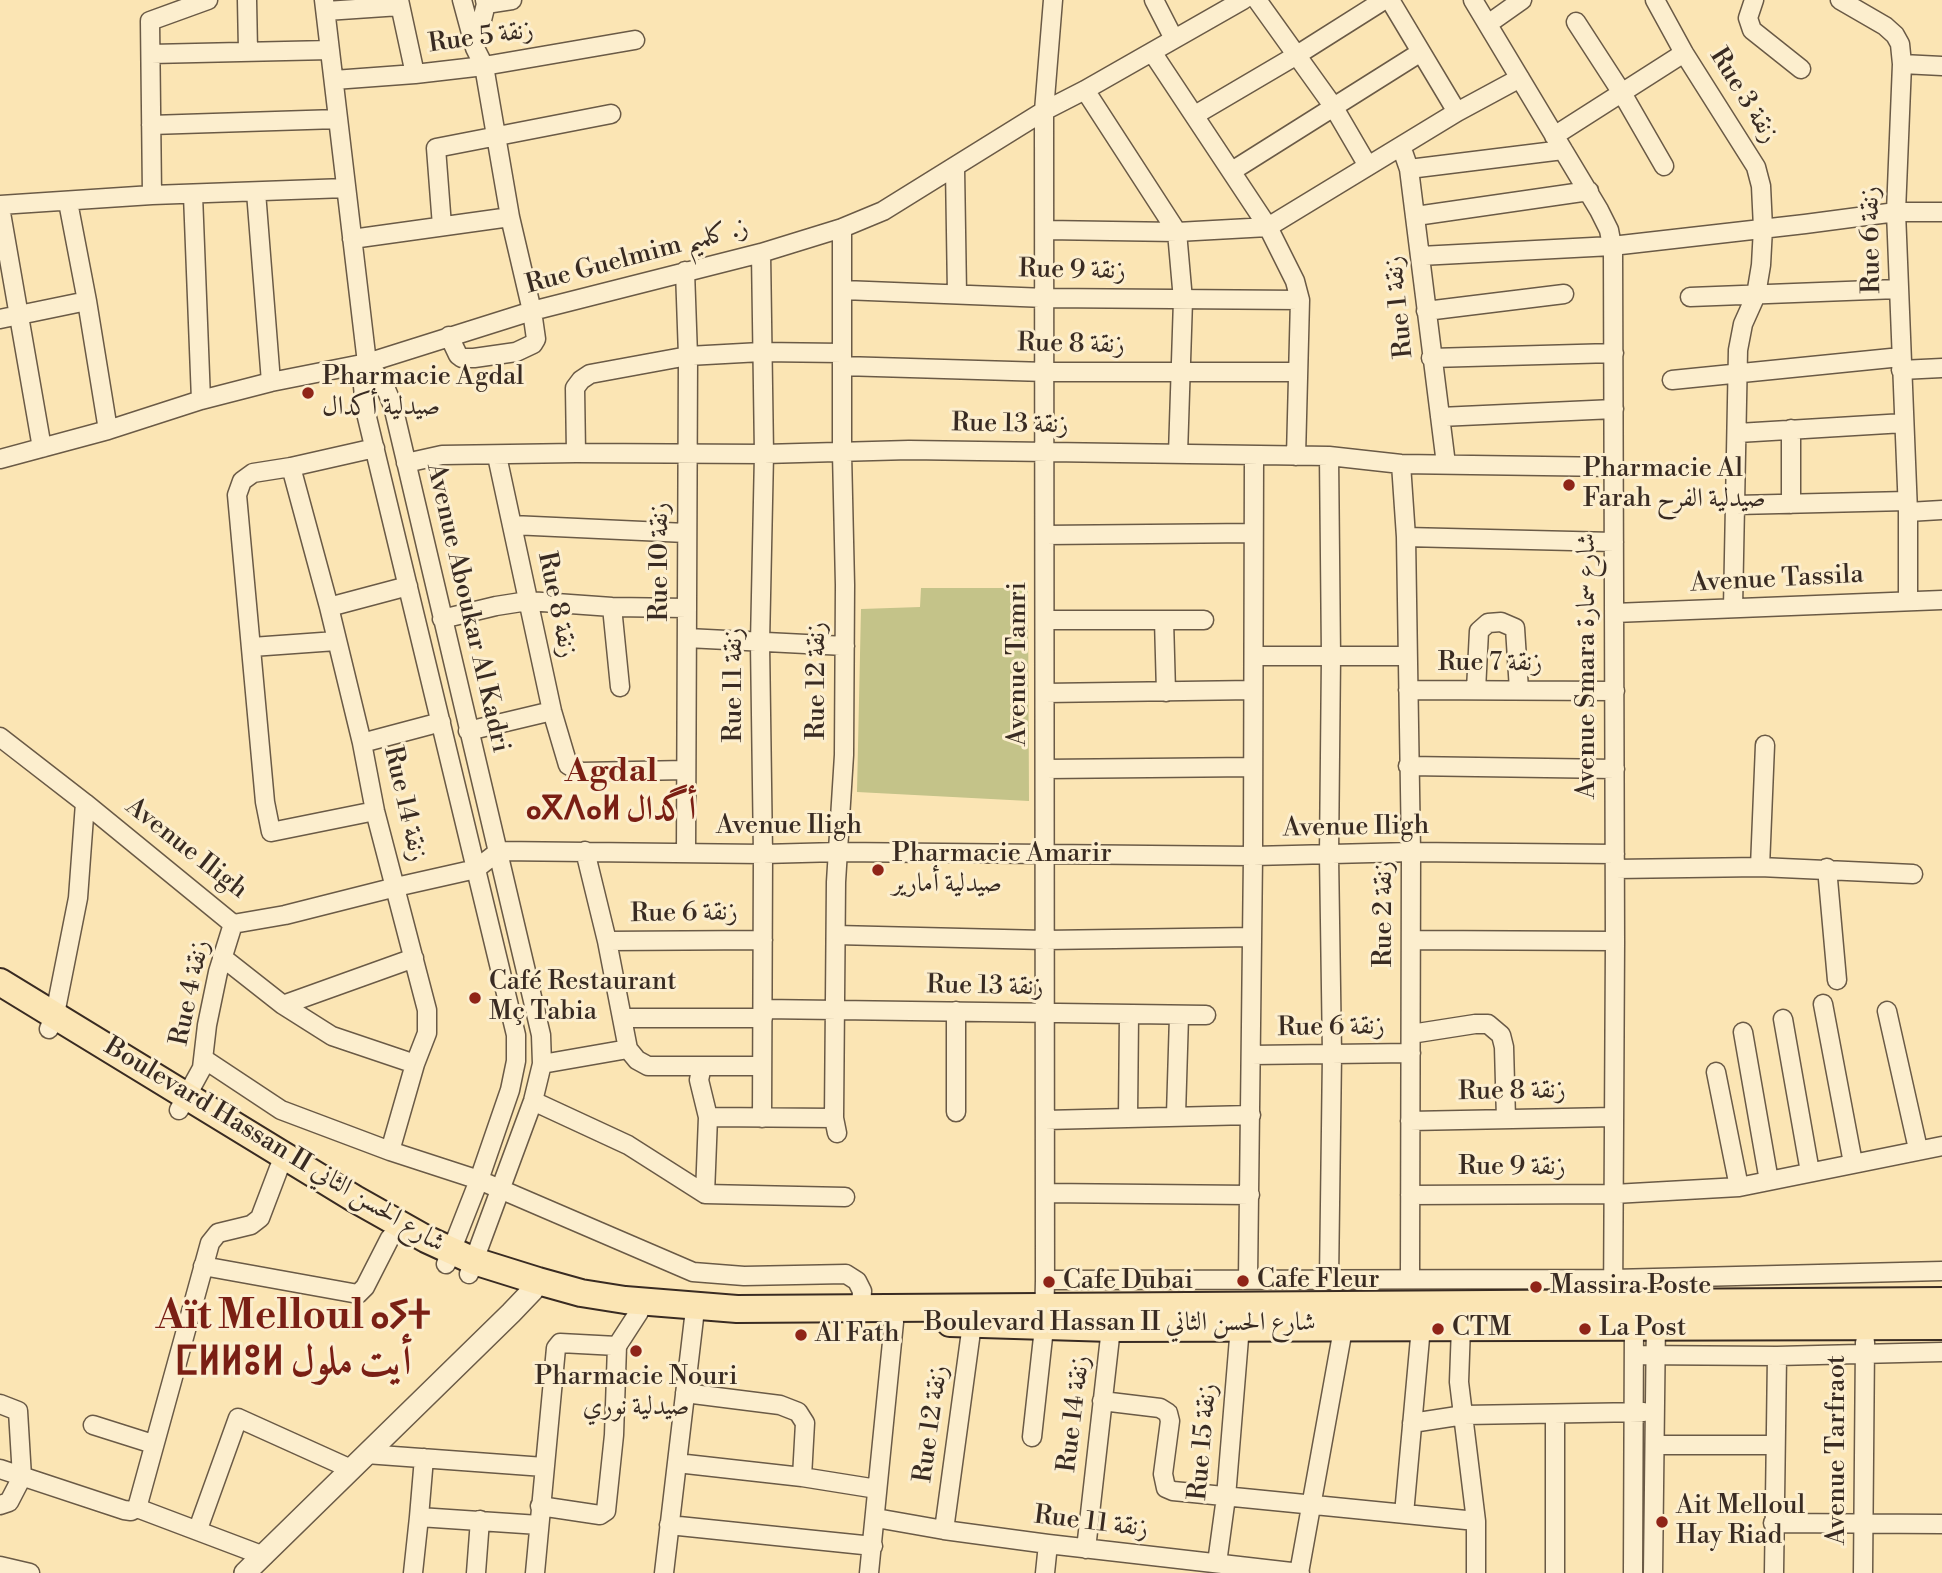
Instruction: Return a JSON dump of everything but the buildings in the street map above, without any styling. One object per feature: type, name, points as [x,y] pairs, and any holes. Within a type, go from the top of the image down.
[{"type":"main road","name":"Boulevard Hassan II شارع الحسن الثاني","points":[[0,982],[52,1022],[183,1103],[460,1262]]},
{"type":"main road","name":"Boulevard Hassan II شارع الحسن الثاني","points":[[0,998],[52,1022]]},
{"type":"main road","name":"Boulevard Hassan II شارع الحسن الثاني","points":[[183,1103],[279,1168],[416,1252],[639,1312],[694,1318],[840,1316],[894,1322],[972,1324],[1044,1304],[1111,1328],[1240,1326],[1317,1315]]},
{"type":"main road","name":"Boulevard Hassan II شارع الحسن الثاني","points":[[535,1286],[625,1300],[695,1307],[861,1308],[1044,1304],[1317,1315],[1942,1301]]},
{"type":"main road","name":"Boulevard Hassan II شارع الحسن الثاني","points":[[1346,1315],[1421,1327],[1461,1327],[1631,1310],[1865,1327],[1942,1326]]},
{"type":"street","points":[[152,195],[150,21],[208,0]]},
{"type":"street","points":[[247,0],[248,50]]},
{"type":"street","points":[[449,336],[462,358],[474,359],[516,352],[535,342],[532,311],[510,217],[484,65],[475,48],[461,0]]},
{"type":"street","points":[[475,48],[485,2],[512,0]]},
{"type":"street","name":"Avenue Tamri","points":[[1044,1304],[1044,111],[1053,0]]},
{"type":"street","points":[[1154,0],[1174,39]]},
{"type":"street","name":"Rue Guelmim ز. كلميم","points":[[0,459],[108,430],[201,400],[271,382],[367,363],[532,311],[761,253],[842,228],[883,211],[1044,111],[1086,90],[1243,0]]},
{"type":"street","points":[[1257,0],[1333,106],[1368,166]]},
{"type":"street","points":[[1195,115],[1384,0]]},
{"type":"street","points":[[1390,0],[1457,112]]},
{"type":"street","name":"Avenue Smara شارع سمارة","points":[[1473,0],[1589,191],[1605,220],[1612,246],[1614,1194],[1631,1310]]},
{"type":"street","points":[[1488,24],[1522,0]]},
{"type":"street","name":"Rue 3 زنقة","points":[[1655,0],[1684,53],[1756,167],[1761,186],[1761,265],[1756,295],[1740,335],[1733,608]]},
{"type":"street","points":[[1754,0],[1748,18],[1752,30],[1801,69]]},
{"type":"street","name":"Rue 6 زنقة","points":[[1840,0],[1885,26],[1900,44],[1902,64],[1896,212],[1908,507],[1908,600]]},
{"type":"street","points":[[325,6],[400,3],[415,74]]},
{"type":"street","name":"Avenue Aboukar Al Kadri","points":[[325,6],[367,363],[363,398],[515,1027],[517,1048],[510,1090],[479,1180],[460,1262]]},
{"type":"street","points":[[1576,22],[1622,93],[1664,166]]},
{"type":"street","name":"Rue 5 زنقة","points":[[334,80],[484,65],[635,40]]},
{"type":"street","points":[[151,54],[330,50]]},
{"type":"street","points":[[1152,52],[1268,227],[1289,267],[1300,300],[1296,456]]},
{"type":"street","points":[[1232,171],[1421,52]]},
{"type":"street","points":[[1409,169],[1559,143],[1622,93],[1684,53]]},
{"type":"street","points":[[1902,64],[1942,66]]},
{"type":"street","points":[[1046,230],[1177,232],[1268,227],[1457,112],[1520,78]]},
{"type":"street","points":[[1086,90],[1177,232],[1184,299],[1178,454]]},
{"type":"street","points":[[442,226],[436,148],[611,114]]},
{"type":"street","points":[[151,125],[338,119]]},
{"type":"street","name":"Rue 1 زنقة","points":[[1401,146],[1409,169],[1416,216],[1446,464]]},
{"type":"street","points":[[955,168],[957,294]]},
{"type":"street","points":[[42,448],[9,318],[0,206],[152,195],[346,188]]},
{"type":"street","points":[[1416,216],[1589,191]]},
{"type":"street","points":[[256,192],[271,382]]},
{"type":"street","points":[[193,195],[201,400]]},
{"type":"street","points":[[68,202],[108,430]]},
{"type":"street","points":[[1420,256],[1612,246],[1896,212],[1942,212]]},
{"type":"street","points":[[352,239],[510,217]]},
{"type":"street","name":"Rue 12 زنقة","points":[[762,1118],[835,1126],[836,881],[844,755],[845,646],[842,228]]},
{"type":"street","name":"Rue 11 زنقة","points":[[761,253],[764,454],[760,643],[763,854],[762,1118]]},
{"type":"street","name":"Rue 10 زنقة","points":[[685,271],[688,356],[686,853]]},
{"type":"street","points":[[1690,297],[1898,289]]},
{"type":"street","name":"Rue 9 زنقة","points":[[843,290],[1046,298],[1300,300]]},
{"type":"street","points":[[1426,311],[1564,294]]},
{"type":"street","points":[[9,318],[87,301]]},
{"type":"street","name":"Rue 8 زنقة","points":[[688,356],[761,352],[1046,372],[1298,372]]},
{"type":"street","points":[[1432,358],[1614,353]]},
{"type":"street","points":[[576,453],[575,388],[581,380],[590,374],[688,356]]},
{"type":"street","name":"Avenue Aboukar Al Kadri","points":[[367,363],[389,394],[541,1035],[542,1064],[533,1101],[502,1190],[460,1262]]},
{"type":"street","points":[[1672,380],[1901,363],[1942,368]]},
{"type":"street","points":[[1440,417],[1614,409]]},
{"type":"street","points":[[1738,433],[1904,423]]},
{"type":"street","points":[[1791,429],[1791,504]]},
{"type":"street","points":[[375,448],[253,473],[242,481],[237,495],[253,647],[265,803],[271,831],[375,811]]},
{"type":"street","name":"Rue 13 زنقة","points":[[406,463],[442,455],[764,454],[909,450],[1329,456],[1401,464],[1614,467]]},
{"type":"street","points":[[1248,1279],[1254,455]]},
{"type":"street","name":"Rue 8 زنقة","points":[[497,456],[552,711],[568,765],[581,772],[687,770]]},
{"type":"street","points":[[1329,456],[1332,1055],[1329,1280]]},
{"type":"street","name":"Rue 2 زنقة","points":[[1401,464],[1406,537],[1412,940],[1410,1279]]},
{"type":"street","name":"Rue 14 زنقة","points":[[291,467],[362,743],[375,811],[428,1022],[424,1045],[415,1065],[390,1151]]},
{"type":"street","points":[[1736,505],[1791,504],[1942,510]]},
{"type":"street","points":[[512,525],[686,534]]},
{"type":"street","points":[[1045,535],[1253,533]]},
{"type":"street","points":[[1406,537],[1614,542]]},
{"type":"street","points":[[328,607],[408,586]]},
{"type":"street","name":"Avenue Tassila","points":[[1614,612],[1942,600]]},
{"type":"street","points":[[442,619],[528,601],[612,607],[687,608]]},
{"type":"street","points":[[612,607],[620,687]]},
{"type":"street","points":[[1045,620],[1204,620]]},
{"type":"street","points":[[1164,620],[1166,692]]},
{"type":"street","points":[[1476,690],[1479,631],[1488,623],[1501,622],[1515,628],[1519,690]]},
{"type":"street","points":[[687,638],[845,646]]},
{"type":"street","points":[[253,647],[336,641]]},
{"type":"street","points":[[1254,656],[1408,656]]},
{"type":"street","points":[[1045,693],[1253,690]]},
{"type":"street","name":"Rue 7 زنقة","points":[[1408,690],[1615,691]]},
{"type":"street","points":[[468,731],[552,711]]},
{"type":"street","points":[[362,743],[441,722]]},
{"type":"street","name":"Avenue Iligh","points":[[0,737],[233,924],[285,915],[476,869],[499,852],[1253,856],[1411,852],[1615,862],[1827,868],[1913,874]]},
{"type":"street","points":[[1760,867],[1765,745]]},
{"type":"street","points":[[1045,769],[1253,766]]},
{"type":"street","points":[[1408,766],[1615,769]]},
{"type":"street","points":[[52,1022],[78,898],[85,803]]},
{"type":"street","points":[[585,851],[607,941],[628,1049],[637,1060],[648,1066],[762,1066]]},
{"type":"street","points":[[1827,868],[1837,980]]},
{"type":"street","name":"Rue 4 زنقة","points":[[183,1103],[202,1068],[207,1025],[222,957],[233,924]]},
{"type":"street","points":[[836,935],[1045,940],[1252,937]]},
{"type":"street","name":"Rue 6 زنقة","points":[[607,941],[763,940]]},
{"type":"street","points":[[1412,940],[1615,941]]},
{"type":"street","points":[[222,957],[283,1005],[332,1036],[415,1065]]},
{"type":"street","points":[[283,1005],[414,958]]},
{"type":"street","points":[[1823,1004],[1853,1163]]},
{"type":"street","name":"Rue 13 زنقة","points":[[763,1013],[836,1011],[1206,1015]]},
{"type":"street","points":[[1887,1011],[1918,1149]]},
{"type":"street","points":[[956,1012],[956,1112]]},
{"type":"street","points":[[622,1018],[763,1013]]},
{"type":"street","points":[[1128,1117],[1129,1014]]},
{"type":"street","points":[[1176,1115],[1179,1016]]},
{"type":"street","points":[[1783,1019],[1810,1172]]},
{"type":"street","points":[[1411,1034],[1488,1024],[1501,1035],[1504,1047],[1506,1119]]},
{"type":"street","points":[[1743,1032],[1769,1181]]},
{"type":"street","points":[[542,1064],[628,1049]]},
{"type":"street","name":"Rue 6 زنقة","points":[[1251,1055],[1411,1053]]},
{"type":"street","points":[[204,1059],[281,1110],[390,1151],[479,1180],[693,1272],[744,1276],[846,1274],[857,1281],[862,1291],[861,1308]]},
{"type":"street","points":[[702,1066],[699,1080],[709,1117],[705,1194]]},
{"type":"street","points":[[1716,1072],[1739,1188]]},
{"type":"street","points":[[533,1101],[628,1145],[705,1194],[845,1197]]},
{"type":"street","points":[[1045,1120],[1251,1115]]},
{"type":"street","name":"Rue 8 زنقة","points":[[1410,1121],[1614,1116]]},
{"type":"street","points":[[709,1117],[762,1118]]},
{"type":"street","name":"Rue 9 زنقة","points":[[1410,1195],[1614,1194],[1739,1188],[1942,1146]]},
{"type":"street","points":[[137,1508],[213,1237],[218,1233],[251,1225],[260,1218],[279,1168]]},
{"type":"street","points":[[1045,1194],[1250,1195]]},
{"type":"street","points":[[203,1266],[358,1294],[365,1287],[390,1238]]},
{"type":"street","points":[[1032,1437],[1044,1304],[1248,1279],[1410,1279],[1631,1310],[1942,1271]]},
{"type":"street","points":[[245,1573],[535,1286]]},
{"type":"street","points":[[1631,1310],[1634,1355],[1633,1573]]},
{"type":"street","points":[[1631,1310],[1655,1355],[1653,1573]]},
{"type":"street","points":[[540,1506],[600,1515],[607,1508],[614,1435],[617,1346],[639,1312]]},
{"type":"street","points":[[1300,1573],[1346,1315]]},
{"type":"street","points":[[664,1573],[694,1318]]},
{"type":"street","points":[[869,1573],[894,1322]]},
{"type":"street","name":"Rue 12 زنقة","points":[[944,1530],[972,1324]]},
{"type":"street","name":"Rue 15 زنقة","points":[[1217,1563],[1226,1497],[1240,1326]]},
{"type":"street","points":[[1404,1514],[1421,1327]]},
{"type":"street","points":[[1461,1327],[1459,1382],[1476,1521],[1476,1573]]},
{"type":"street","name":"Avenue Tarfraot","points":[[1863,1573],[1865,1327]]},
{"type":"street","name":"Rue 14 زنقة","points":[[1086,1549],[1111,1328]]},
{"type":"street","points":[[535,1573],[555,1348],[560,1343],[617,1346]]},
{"type":"street","points":[[1634,1355],[1777,1356],[1942,1352]]},
{"type":"street","points":[[1774,1573],[1777,1356]]},
{"type":"street","points":[[685,1393],[780,1405],[798,1412],[805,1423],[802,1477]]},
{"type":"street","points":[[1102,1401],[1164,1410],[1170,1421],[1163,1474],[1166,1488],[1173,1491],[1476,1521]]},
{"type":"street","points":[[0,1404],[18,1411],[22,1477],[9,1502],[0,1505]]},
{"type":"street","points":[[1412,1423],[1464,1415],[1655,1412]]},
{"type":"street","points":[[1555,1414],[1555,1573]]},
{"type":"street","points":[[198,1529],[238,1418],[358,1462],[424,1458],[544,1467]]},
{"type":"street","points":[[93,1425],[153,1444]]},
{"type":"street","points":[[1655,1445],[1775,1445]]},
{"type":"street","points":[[414,1573],[424,1458]]},
{"type":"street","points":[[677,1463],[802,1477],[877,1489]]},
{"type":"street","points":[[0,1469],[124,1510],[137,1508],[264,1556]]},
{"type":"street","points":[[419,1517],[539,1525]]},
{"type":"street","name":"Rue 11 زنقة","points":[[876,1518],[1086,1549],[1171,1566],[1217,1563],[1300,1573]]},
{"type":"street","points":[[475,1573],[480,1520]]},
{"type":"street","points":[[1773,1523],[1942,1524]]},
{"type":"street","points":[[669,1525],[873,1546]]},
{"type":"street","points":[[1045,1573],[1048,1544]]},
{"type":"street","points":[[0,1566],[30,1573]]},
{"type":"shaded area","points":[[921,588],[1028,588],[1029,801],[857,792],[861,609],[920,607]]},
{"type":"place","name":"Pharmacie Agdal صيدلية أكدال","points":[[308,393]]},
{"type":"place","name":"Pharmacie Al Farah صيدلية الفرح","points":[[1569,485]]},
{"type":"place","name":"Pharmacie Amarir صيدلية أمارير","points":[[878,870]]},
{"type":"place","name":"Café Restaurant Mç Tabia","points":[[475,998]]},
{"type":"place","name":"Cafe Fleur","points":[[1243,1281]]},
{"type":"place","name":"Cafe Dubai","points":[[1049,1282]]},
{"type":"place","name":"Massira Poste","points":[[1536,1287]]},
{"type":"place","name":"CTM","points":[[1438,1329]]},
{"type":"place","name":"La Post","points":[[1585,1329]]},
{"type":"place","name":"Al Fath","points":[[801,1335]]},
{"type":"place","name":"Pharmacie Nouri صيدلية نوري","points":[[636,1351]]},
{"type":"place","name":"Ait Melloul Hay Riad","points":[[1662,1522]]},
{"type":"district","name":"Agdal ⴰⴳⴷⴰⵍ أگدال","points":[[611,792]]},
{"type":"district","name":"Aït Melloul ⴰⵢⵜ ⵎⵍⵍⵓⵍ أيت ملول","points":[[293,1341]]}]
